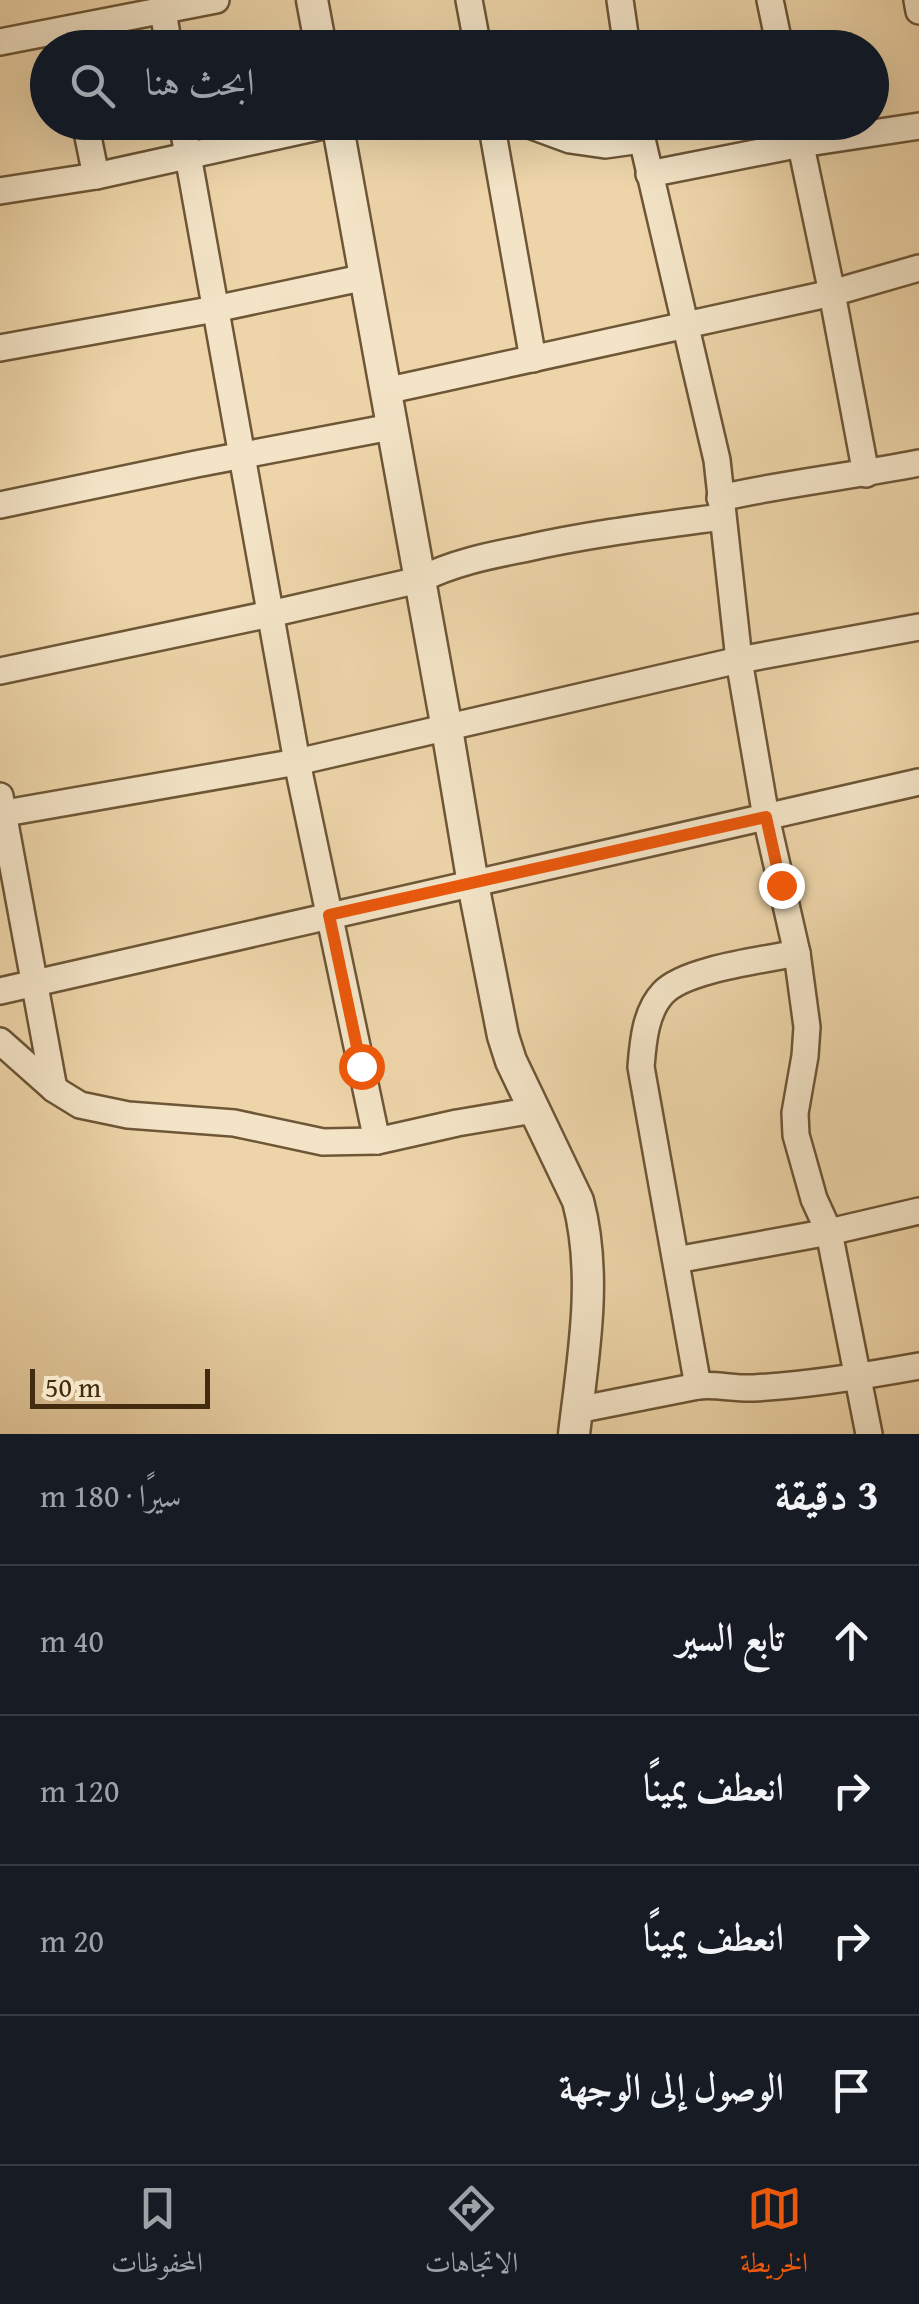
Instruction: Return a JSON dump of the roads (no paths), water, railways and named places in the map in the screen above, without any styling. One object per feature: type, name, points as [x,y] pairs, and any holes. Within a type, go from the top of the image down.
[{"type":"street","points":[[97,30],[162,10],[216,0]]},
{"type":"street","points":[[312,0],[318,30]]},
{"type":"street","points":[[469,0],[475,30]]},
{"type":"street","points":[[620,0],[624,30]]},
{"type":"street","points":[[770,0],[776,30]]},
{"type":"street","points":[[917,0],[919,11]]},
{"type":"street","points":[[162,10],[166,30]]},
{"type":"street","points":[[0,42],[30,41]]},
{"type":"street","points":[[889,128],[919,126]]},
{"type":"street","points":[[89,140],[96,176]]},
{"type":"street","points":[[185,140],[297,762],[376,1141]]},
{"type":"street","points":[[0,191],[96,176],[261,140]]},
{"type":"street","points":[[341,140],[503,1036],[578,1201],[586,1236],[585,1338],[576,1422],[698,1386],[758,1388],[919,1366]]},
{"type":"street","points":[[494,140],[532,358]]},
{"type":"street","points":[[570,140],[605,145],[618,140]]},
{"type":"street","points":[[642,140],[717,460],[740,660],[766,817],[797,953],[807,1028],[795,1113],[796,1135],[814,1198],[829,1232],[869,1434]]},
{"type":"street","points":[[649,174],[773,140]]},
{"type":"street","points":[[799,140],[866,474]]},
{"type":"street","points":[[385,390],[832,293],[919,268]]},
{"type":"street","points":[[0,348],[215,310],[366,278]]},
{"type":"street","points":[[0,505],[391,428]]},
{"type":"street","points":[[0,671],[419,580],[464,561],[721,507],[768,487],[919,463]]},
{"type":"street","points":[[54,1090],[1,808],[297,762],[740,660],[919,628]]},
{"type":"street","points":[[0,991],[919,782]]},
{"type":"street","points":[[698,1386],[641,1067],[643,1038],[661,994],[676,982],[797,953]]},
{"type":"street","points":[[0,1041],[54,1090],[80,1106],[234,1122],[323,1142],[376,1141],[457,1122],[534,1110]]},
{"type":"street","points":[[676,1260],[919,1211]]}]
